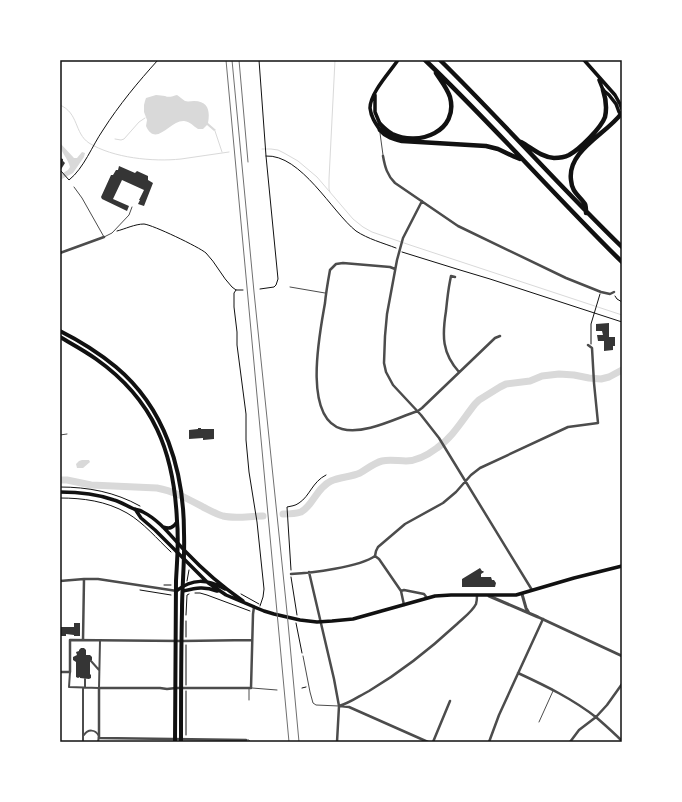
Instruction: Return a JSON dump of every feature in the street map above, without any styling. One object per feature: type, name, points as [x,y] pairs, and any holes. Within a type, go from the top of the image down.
[{"type":"highway","points":[[425,60],[475,110],[592,233],[622,262]]},
{"type":"highway","points":[[440,60],[586,213],[622,248]]},
{"type":"highway","points":[[380,124],[393,134],[404,138],[418,138],[432,135],[442,127],[450,115],[450,99],[444,85],[432,66]]},
{"type":"highway","points":[[516,139],[543,156],[559,158],[569,155],[578,149],[595,132],[602,122],[606,106],[603,90]]},
{"type":"highway","points":[[586,213],[586,205],[577,196],[573,189],[570,174],[572,167],[581,152],[622,111]]},
{"type":"highway","points":[[380,130],[389,137],[402,141],[491,146],[522,159]]},
{"type":"main road","points":[[380,130],[373,119],[371,101],[379,86],[398,60]]},
{"type":"main road","points":[[584,60],[620,104],[622,111]]},
{"type":"main road","points":[[597,75],[603,90],[616,104],[619,112],[622,111]]},
{"type":"main road","points":[[375,94],[375,112],[380,124]]},
{"type":"main road","points":[[60,331],[86,345],[128,378],[145,398],[161,424],[172,450],[178,471],[184,526],[181,688],[183,739]]},
{"type":"main road","points":[[60,337],[107,367],[125,383],[138,398],[153,420],[166,450],[175,488],[178,522],[177,542],[173,552],[176,591],[175,740]]},
{"type":"main road","points":[[60,492],[82,493],[104,497],[142,511],[163,527],[207,572],[247,604]]},
{"type":"main road","points":[[135,509],[140,518],[156,530],[173,552],[184,559],[207,582],[220,592],[230,598],[274,614],[321,622],[353,619],[439,595],[522,594],[574,578],[622,566]]},
{"type":"main road","points":[[163,527],[172,527],[178,522]]},
{"type":"main road","points":[[176,591],[183,586],[194,582],[207,582],[215,584],[233,594]]},
{"type":"main road","points":[[183,591],[199,587],[220,592]]},
{"type":"street","points":[[383,156],[385,167],[391,179],[403,189],[458,226],[566,278],[601,292],[610,294],[614,292]]},
{"type":"street","points":[[422,201],[403,238],[395,269],[386,327],[384,357],[386,372],[393,385],[418,411],[440,440],[532,590]]},
{"type":"street","points":[[60,253],[104,237]]},
{"type":"street","points":[[395,269],[340,263],[333,266],[330,270],[318,342],[316,377],[322,410],[326,419],[333,426],[343,429],[362,430],[418,411],[495,338],[500,336]]},
{"type":"street","points":[[455,277],[451,276],[443,331],[445,346],[453,364],[459,372]]},
{"type":"street","points":[[291,574],[351,566],[371,559],[375,556],[378,547],[405,524],[443,503],[480,468],[568,427],[598,423],[592,348],[588,345]]},
{"type":"street","points":[[375,556],[379,559],[401,591],[404,605]]},
{"type":"street","points":[[310,572],[339,706],[337,742]]},
{"type":"street","points":[[83,640],[84,579]]},
{"type":"street","points":[[60,581],[84,579],[112,581],[183,591]]},
{"type":"street","points":[[401,591],[404,590],[424,594],[427,598]]},
{"type":"street","points":[[522,594],[529,613]]},
{"type":"street","points":[[339,706],[348,703],[385,682],[415,660],[448,633],[470,612],[477,601],[477,595]]},
{"type":"street","points":[[487,595],[544,619],[622,656]]},
{"type":"street","points":[[252,640],[182,642],[70,640],[70,687],[167,689],[250,688],[252,640],[253,612],[257,607]]},
{"type":"street","points":[[489,742],[499,715],[544,619]]},
{"type":"street","points":[[99,741],[100,640]]},
{"type":"street","points":[[91,661],[99,670]]},
{"type":"street","points":[[60,672],[70,672]]},
{"type":"street","points":[[518,673],[570,699],[596,717],[622,741]]},
{"type":"street","points":[[84,742],[85,679]]},
{"type":"street","points":[[570,742],[579,730],[596,717],[607,705],[622,684]]},
{"type":"street","points":[[433,742],[450,701]]},
{"type":"street","points":[[339,706],[349,707],[428,742]]},
{"type":"street","points":[[83,738],[85,733],[90,731],[95,732],[99,741]]},
{"type":"street","points":[[99,741],[183,739],[246,740]]},
{"type":"lane","points":[[380,124],[383,156]]},
{"type":"lane","points":[[74,187],[82,198],[104,237],[112,233],[129,215],[132,207]]},
{"type":"lane","points":[[290,287],[326,293]]},
{"type":"lane","points":[[60,435],[67,434]]},
{"type":"lane","points":[[303,656],[312,702],[314,704],[339,706]]},
{"type":"lane","points":[[249,700],[250,688],[277,690]]},
{"type":"lane","points":[[539,722],[554,690]]},
{"type":"lane","points":[[246,740],[249,740],[250,742]]},
{"type":"path","points":[[61,171],[69,180],[75,174],[126,97],[158,60]]},
{"type":"path","points":[[259,60],[266,156],[278,279],[274,287],[260,289]]},
{"type":"path","points":[[266,156],[283,159],[300,171],[349,225],[367,237],[460,270],[595,312],[622,322]]},
{"type":"path","points":[[112,233],[144,224],[164,232],[204,252],[232,287],[236,290],[244,290]]},
{"type":"path","points":[[236,290],[234,293],[234,307],[237,345],[246,414],[246,440],[249,472],[257,522],[264,589],[264,594],[257,607]]},
{"type":"path","points":[[592,348],[590,324],[601,292]]},
{"type":"path","points":[[614,292],[617,300],[622,302]]},
{"type":"path","points":[[300,615],[297,615],[291,574],[286,509],[300,503],[315,483],[326,475]]},
{"type":"path","points":[[60,498],[89,500],[106,504],[121,510],[145,527],[173,552]]},
{"type":"path","points":[[188,571],[188,580]]},
{"type":"path","points":[[140,590],[171,595]]},
{"type":"path","points":[[186,638],[187,595],[190,591]]},
{"type":"path","points":[[194,593],[208,594],[250,611]]},
{"type":"path","points":[[240,594],[257,607],[265,607]]},
{"type":"path","points":[[297,624],[303,656]]},
{"type":"path","points":[[186,645],[186,686]]},
{"type":"path","points":[[302,688],[309,687]]},
{"type":"path","points":[[183,739],[186,691]]},
{"type":"shaded area","points":[[156,95],[171,97],[177,95],[185,101],[199,101],[203,103],[206,105],[209,115],[208,123],[216,130],[214,131],[207,125],[203,129],[198,129],[190,123],[184,121],[174,124],[159,134],[150,132],[146,126],[147,120],[144,112],[144,105],[146,98]]},
{"type":"shaded area","points":[[60,143],[74,158],[77,158],[82,152],[85,153],[84,157],[73,173],[60,180],[60,175],[70,167],[61,149]]},
{"type":"shaded area","points":[[82,460],[89,460],[90,462],[83,468],[77,468],[76,464]]},
{"type":"building","points":[[60,158],[63,159],[65,163],[60,171]]},
{"type":"building","points":[[119,166],[135,173],[137,171],[148,176],[148,180],[153,183],[144,206],[138,204],[144,190],[122,180],[113,199],[129,206],[127,211],[102,199],[101,197],[111,175],[118,170]]},
{"type":"building","points":[[609,323],[609,337],[615,337],[615,346],[613,346],[613,350],[604,351],[604,341],[598,341],[597,335],[603,335],[602,331],[596,331],[596,324]]},
{"type":"building","points":[[198,428],[214,429],[214,439],[189,439],[189,430]]},
{"type":"building","points":[[480,568],[484,572],[481,574],[481,577],[491,577],[496,583],[495,587],[462,587],[462,579]]},
{"type":"building","points":[[74,623],[80,623],[80,636],[66,634],[66,636],[61,636],[61,627],[74,627]]},
{"type":"building","points":[[81,648],[84,648],[86,650],[86,655],[90,655],[92,657],[90,662],[91,678],[89,679],[76,677],[76,662],[73,660],[73,657],[77,655],[76,652]]},
{"type":"waterway","points":[[330,192],[329,179],[335,60]]},
{"type":"waterway","points":[[60,105],[74,118],[84,139],[89,143],[110,152],[134,158],[158,160],[181,159],[229,152]]},
{"type":"waterway","points":[[115,139],[124,139],[139,122],[145,118]]},
{"type":"waterway","points":[[215,131],[222,152]]},
{"type":"waterway","points":[[262,149],[278,150],[298,161],[317,177],[353,219],[372,232],[622,315]]},
{"type":"waterway","points":[[283,514],[301,512],[309,506],[318,492],[331,481],[360,473],[382,461],[410,461],[427,455],[448,439],[479,400],[506,384],[530,381],[542,376],[559,374],[601,379],[609,377],[622,370]]},
{"type":"waterway","points":[[60,480],[91,485],[157,488],[181,496],[223,516],[263,516]]},
{"type":"railway","points":[[226,60],[289,742]]},
{"type":"railway","points":[[232,60],[299,742]]},
{"type":"railway","points":[[239,60],[248,162]]}]
